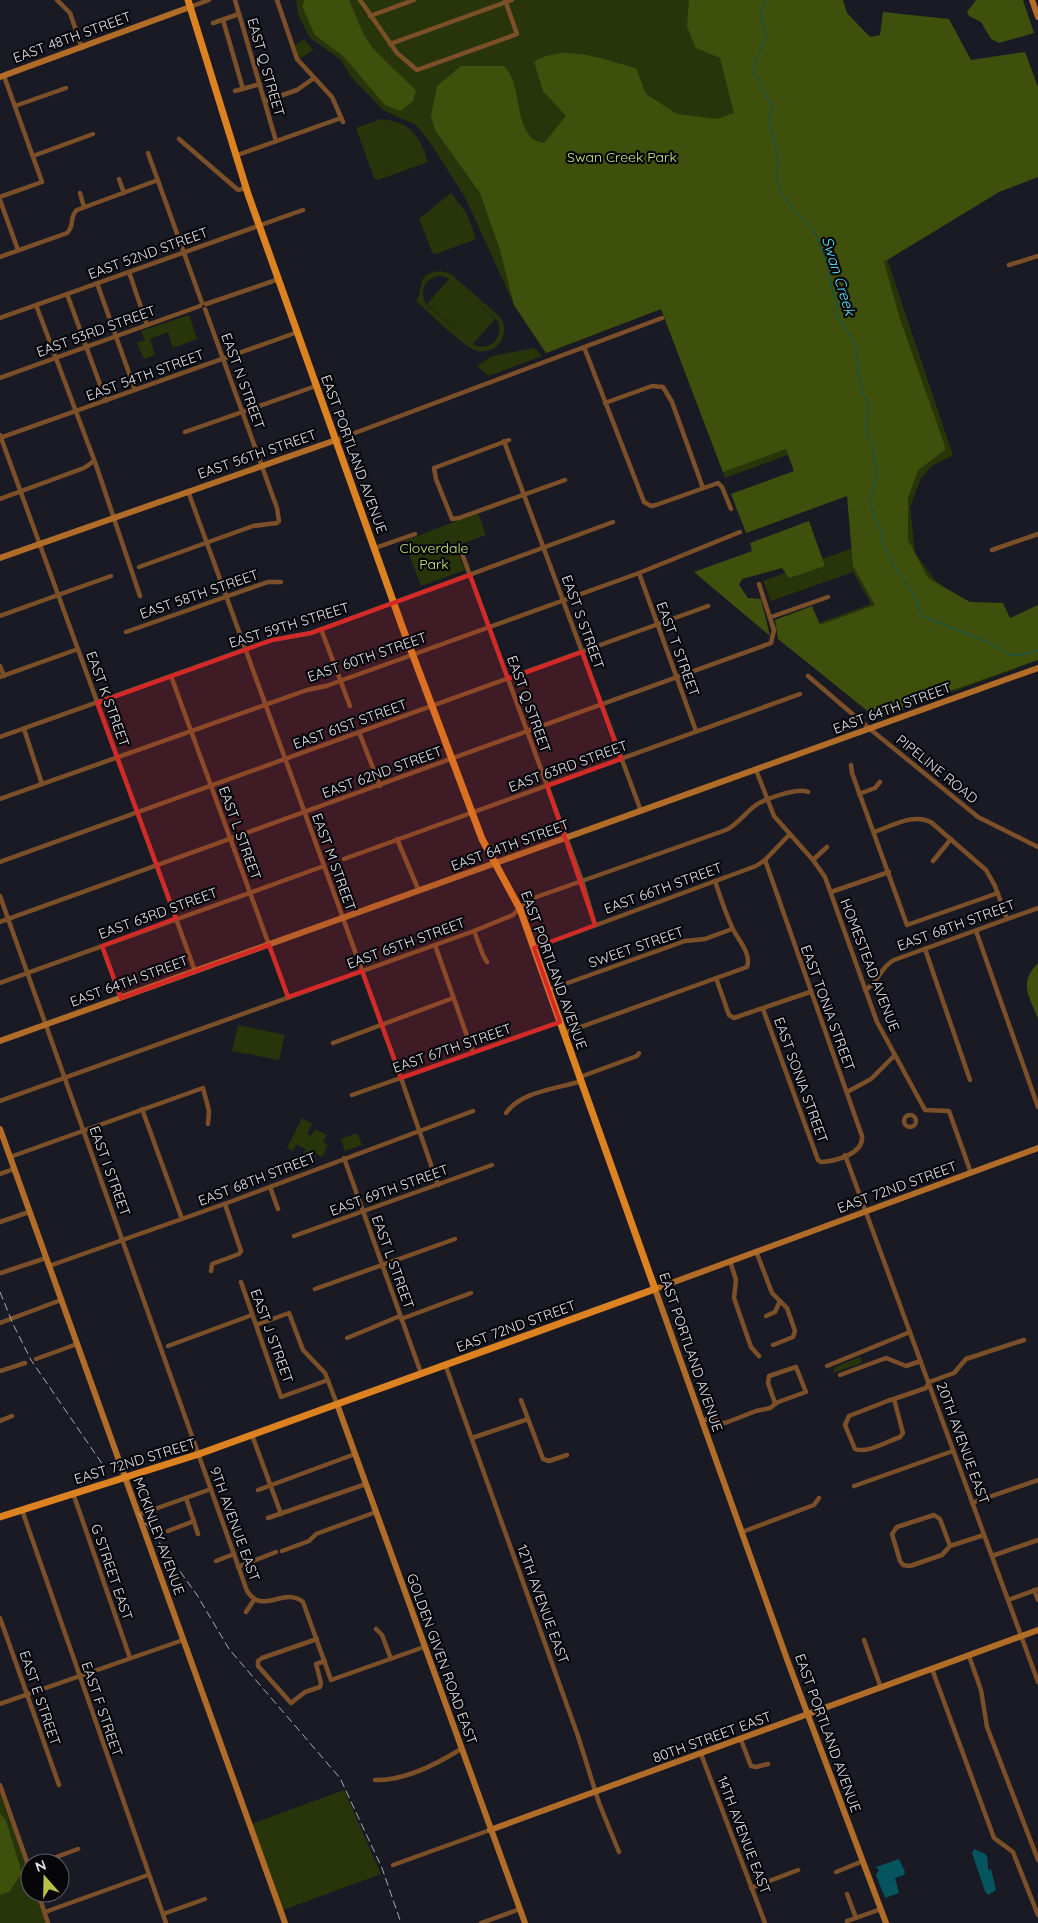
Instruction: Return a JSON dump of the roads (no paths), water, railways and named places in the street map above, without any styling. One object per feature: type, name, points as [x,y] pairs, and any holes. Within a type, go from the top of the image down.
[{"type":"main road","name":"EAST PORTLAND AVENUE","points":[[189,3],[235,156],[394,602],[482,839],[520,909],[655,1289]]},
{"type":"main road","name":"EAST 72ND STREET","points":[[0,1517],[199,1454],[655,1289]]},
{"type":"street","points":[[57,0],[70,13],[82,48]]},
{"type":"street","name":"EAST 48TH STREET","points":[[2,77],[82,48],[189,3],[208,0]]},
{"type":"street","name":"EAST Q STREET","points":[[235,0],[276,140]]},
{"type":"street","points":[[235,156],[276,140],[342,120],[332,97],[297,59],[277,0]]},
{"type":"street","points":[[360,0],[390,44],[414,69],[424,68],[517,34],[506,1]]},
{"type":"street","points":[[370,16],[414,0]]},
{"type":"street","points":[[390,44],[512,0]]},
{"type":"street","points":[[1032,0],[1038,17]]},
{"type":"street","points":[[214,23],[240,14]]},
{"type":"street","points":[[223,20],[243,89]]},
{"type":"street","points":[[2,77],[15,106],[42,182],[0,198],[18,250]]},
{"type":"street","points":[[265,101],[297,90],[314,78]]},
{"type":"street","points":[[235,91],[260,84]]},
{"type":"street","points":[[15,106],[66,88]]},
{"type":"street","points":[[33,156],[93,134]]},
{"type":"street","points":[[179,139],[238,190],[246,188]]},
{"type":"street","name":"EAST N STREET","points":[[148,153],[280,517],[277,523],[260,525],[207,543]]},
{"type":"street","points":[[119,178],[124,192]]},
{"type":"street","points":[[0,257],[67,233],[72,228],[74,212],[84,207],[158,180]]},
{"type":"street","points":[[80,193],[84,207]]},
{"type":"street","name":"EAST 52ND STREET","points":[[0,318],[303,210]]},
{"type":"street","points":[[1009,265],[1038,256]]},
{"type":"street","points":[[129,272],[148,325]]},
{"type":"street","name":"EAST 53RD STREET","points":[[0,378],[279,279]]},
{"type":"street","points":[[97,283],[135,390]]},
{"type":"street","points":[[67,294],[106,401]]},
{"type":"street","points":[[36,305],[94,461],[140,596]]},
{"type":"street","name":"EAST 56TH STREET","points":[[0,558],[336,440],[662,318]]},
{"type":"street","name":"EAST 54TH STREET","points":[[0,437],[76,412],[298,332]]},
{"type":"street","points":[[584,347],[641,496],[647,505],[656,505],[716,483],[721,484],[731,509]]},
{"type":"street","points":[[185,432],[316,386]]},
{"type":"street","points":[[605,404],[652,386],[663,387],[670,398],[703,488]]},
{"type":"street","name":"EAST K STREET","points":[[0,437],[195,971]]},
{"type":"street","name":"EAST S STREET","points":[[524,495],[452,519],[436,479],[434,469],[438,465],[507,441],[524,495],[641,811]]},
{"type":"street","points":[[0,499],[84,468],[94,461]]},
{"type":"street","points":[[524,495],[565,480]]},
{"type":"street","name":"EAST M STREET","points":[[188,491],[382,1024],[438,1185]]},
{"type":"street","name":"EAST 59TH STREET","points":[[0,737],[283,636],[307,634],[613,522]]},
{"type":"street","name":"EAST 60TH STREET","points":[[0,800],[639,574],[740,532]]},
{"type":"street","points":[[375,548],[415,534]]},
{"type":"street","points":[[992,550],[1038,534]]},
{"type":"street","points":[[139,568],[207,543]]},
{"type":"street","name":"EAST Q STREET","points":[[460,548],[582,881],[595,925]]},
{"type":"street","name":"EAST T STREET","points":[[639,574],[696,731]]},
{"type":"street","points":[[0,616],[111,576]]},
{"type":"street","name":"EAST 58TH STREET","points":[[126,632],[268,582],[281,582]]},
{"type":"street","points":[[759,584],[771,617],[828,597]]},
{"type":"street","name":"EAST 61ST STREET","points":[[0,862],[708,606]]},
{"type":"street","name":"EAST 62ND STREET","points":[[0,922],[771,644],[774,630],[771,617]]},
{"type":"street","points":[[321,629],[350,706]]},
{"type":"street","points":[[0,666],[2,676],[78,649]]},
{"type":"street","name":"EAST 64TH STREET","points":[[0,1041],[1038,668]]},
{"type":"street","name":"EAST L STREET","points":[[171,676],[288,998]]},
{"type":"street","name":"PIPELINE ROAD","points":[[808,676],[978,817],[1038,847]]},
{"type":"street","name":"EAST 63RD STREET","points":[[344,859],[800,694]]},
{"type":"street","points":[[24,728],[42,784]]},
{"type":"street","points":[[360,732],[380,786]]},
{"type":"street","points":[[851,765],[908,925],[998,893]]},
{"type":"street","name":"HOMESTEAD AVENUE","points":[[756,770],[774,816],[813,860],[825,877],[865,990],[894,1056],[923,1108]]},
{"type":"street","points":[[860,794],[875,788],[880,782]]},
{"type":"street","name":"EAST 65TH STREET","points":[[0,1101],[474,931],[513,915],[528,900],[726,830],[740,821],[754,806],[796,790],[803,789],[808,792]]},
{"type":"street","points":[[874,832],[909,820],[924,819],[932,823],[983,867],[992,878],[1007,919]]},
{"type":"street","name":"EAST 66TH STREET","points":[[534,948],[756,866],[765,860],[790,834]]},
{"type":"street","points":[[397,839],[419,891]]},
{"type":"street","points":[[933,861],[951,840]]},
{"type":"street","points":[[813,860],[827,847]]},
{"type":"street","name":"EAST TONIA STREET","points":[[765,860],[862,1139],[856,1150],[845,1155]]},
{"type":"street","name":"EAST 63RD STREET","points":[[0,983],[324,866]]},
{"type":"street","points":[[831,892],[889,872]]},
{"type":"street","points":[[564,1033],[746,967],[747,958],[742,942],[732,929],[715,881]]},
{"type":"street","name":"EAST I STREET","points":[[0,896],[199,1454]]},
{"type":"street","name":"EAST 68TH STREET","points":[[865,990],[873,985],[889,963],[1038,908]]},
{"type":"street","name":"SWEET STREET","points":[[548,990],[685,941],[705,939],[732,929]]},
{"type":"street","points":[[474,931],[483,956],[488,962]]},
{"type":"street","points":[[976,931],[1038,1106]]},
{"type":"street","points":[[435,945],[474,1053]]},
{"type":"street","points":[[102,946],[121,998]]},
{"type":"street","points":[[925,949],[970,1080]]},
{"type":"street","points":[[716,978],[732,1017],[763,1009],[810,992]]},
{"type":"street","points":[[333,1043],[453,998]]},
{"type":"street","name":"EAST SONIA STREET","points":[[763,1009],[818,1160],[824,1162],[845,1155]]},
{"type":"street","name":"EAST 67TH STREET","points":[[352,1095],[560,1022]]},
{"type":"street","points":[[506,1113],[515,1103],[638,1056],[638,1053]]},
{"type":"street","points":[[847,1092],[871,1079],[894,1056]]},
{"type":"street","points":[[10,1157],[203,1088],[209,1111],[208,1124]]},
{"type":"street","points":[[915,1116],[923,1108],[932,1112],[947,1110],[971,1174]]},
{"type":"street","points":[[142,1110],[182,1219]]},
{"type":"street","name":"EAST 68TH STREET","points":[[49,1266],[225,1204],[473,1111]]},
{"type":"street","name":"MCKINLEY AVENUE","points":[[0,1129],[285,1923]]},
{"type":"street","name":"EAST 72ND STREET","points":[[655,1289],[1038,1148]]},
{"type":"street","points":[[845,1155],[866,1212]]},
{"type":"street","name":"EAST L STREET","points":[[344,1158],[421,1373]]},
{"type":"street","name":"EAST 69TH STREET","points":[[294,1236],[492,1165]]},
{"type":"street","points":[[0,1174],[14,1169]]},
{"type":"street","points":[[270,1187],[278,1209]]},
{"type":"street","points":[[211,1271],[212,1264],[239,1254],[242,1251],[225,1204]]},
{"type":"street","points":[[0,1222],[29,1212]]},
{"type":"street","name":"20TH AVENUE EAST","points":[[866,1212],[1038,1682]]},
{"type":"street","points":[[315,1289],[455,1239]]},
{"type":"street","points":[[756,1251],[772,1293],[787,1308],[794,1334],[793,1338],[773,1345]]},
{"type":"street","points":[[1,1273],[46,1258]]},
{"type":"street","points":[[730,1261],[736,1280],[734,1298],[751,1347],[759,1356]]},
{"type":"street","name":"EAST J STREET","points":[[241,1282],[281,1397],[328,1380]]},
{"type":"street","name":"EAST PORTLAND AVENUE","points":[[655,1289],[808,1716],[886,1923]]},
{"type":"street","points":[[347,1338],[471,1293]]},
{"type":"street","points":[[0,1323],[61,1300]]},
{"type":"street","points":[[766,1316],[775,1312],[780,1301]]},
{"type":"street","points":[[256,1325],[289,1313],[302,1350],[323,1369],[337,1404]]},
{"type":"street","points":[[168,1346],[252,1316]]},
{"type":"street","points":[[827,1366],[910,1332]]},
{"type":"street","points":[[894,1399],[903,1433],[900,1437],[862,1451],[855,1449],[844,1425],[849,1416],[894,1399],[926,1388],[929,1382],[954,1373],[966,1359],[1024,1340]]},
{"type":"street","points":[[36,1359],[77,1344]]},
{"type":"street","points":[[840,1375],[886,1358],[902,1365],[921,1361]]},
{"type":"street","points":[[0,1372],[25,1363]]},
{"type":"street","name":"12TH AVENUE EAST","points":[[445,1364],[597,1792],[599,1803],[619,1852]]},
{"type":"street","points":[[702,1421],[714,1417],[720,1423],[725,1423],[756,1411],[770,1408],[775,1403],[806,1392],[796,1367],[772,1374],[768,1378],[775,1403]]},
{"type":"street","points":[[521,1400],[544,1460],[567,1455]]},
{"type":"street","name":"GOLDEN GIVEN ROAD EAST","points":[[337,1404],[525,1923]]},
{"type":"street","points":[[0,1421],[12,1416]]},
{"type":"street","points":[[472,1438],[528,1419]]},
{"type":"street","points":[[252,1435],[281,1514]]},
{"type":"street","points":[[854,1486],[953,1451]]},
{"type":"street","name":"9TH AVENUE EAST","points":[[199,1454],[247,1591],[254,1600]]},
{"type":"street","points":[[258,1490],[355,1454]]},
{"type":"street","points":[[972,1503],[1038,1480]]},
{"type":"street","points":[[268,1518],[366,1484]]},
{"type":"street","points":[[138,1515],[211,1489]]},
{"type":"street","name":"G STREET EAST","points":[[73,1493],[130,1658]]},
{"type":"street","points":[[186,1498],[198,1534]]},
{"type":"street","points":[[742,1532],[814,1505],[819,1498]]},
{"type":"street","name":"EAST F STREET","points":[[22,1510],[78,1676],[166,1923]]},
{"type":"street","points":[[238,1567],[309,1541],[316,1534],[376,1512]]},
{"type":"street","points":[[950,1546],[937,1516],[931,1515],[897,1527],[892,1540],[900,1561],[909,1566],[942,1555],[950,1546],[984,1535]]},
{"type":"street","points":[[168,1531],[194,1521]]},
{"type":"street","points":[[992,1556],[1038,1540]]},
{"type":"street","points":[[216,1561],[234,1554]]},
{"type":"street","points":[[1008,1600],[1036,1589],[1038,1600]]},
{"type":"street","points":[[246,1612],[254,1600],[266,1603],[286,1596],[298,1598],[305,1606],[331,1680],[424,1647]]},
{"type":"street","name":"EAST E STREET","points":[[0,1618],[59,1785]]},
{"type":"street","points":[[376,1629],[382,1635],[391,1659]]},
{"type":"street","name":"80TH STREET EAST","points":[[393,1865],[808,1716],[1038,1630]]},
{"type":"street","points":[[317,1639],[265,1657],[258,1662],[262,1672],[291,1703],[305,1692],[320,1687],[322,1683],[316,1664],[324,1661]]},
{"type":"street","points":[[0,1704],[183,1640]]},
{"type":"street","points":[[864,1640],[881,1688]]},
{"type":"street","points":[[969,1656],[981,1690],[987,1727],[1038,1860]]},
{"type":"street","points":[[932,1669],[994,1838],[1013,1852],[1038,1915]]},
{"type":"street","points":[[741,1740],[751,1766],[756,1767],[768,1764]]},
{"type":"street","points":[[376,1780],[388,1780],[440,1762],[461,1749]]},
{"type":"street","name":"14TH AVENUE EAST","points":[[701,1754],[765,1923]]},
{"type":"street","points":[[0,1785],[25,1853]]},
{"type":"street","points":[[69,1853],[78,1850]]},
{"type":"street","points":[[836,1872],[863,1861]]},
{"type":"street","points":[[751,1888],[798,1870]]},
{"type":"street","points":[[44,1912],[148,1875]]},
{"type":"street","points":[[847,1894],[856,1918]]},
{"type":"street","points":[[163,1914],[205,1899]]},
{"type":"street","points":[[41,1903],[48,1923]]},
{"type":"street","points":[[481,1923],[520,1909]]},
{"type":"street","points":[[847,1922],[880,1909]]},
{"type":"water","points":[[974,1849],[986,1855],[988,1870],[991,1869],[996,1890],[988,1895],[972,1853]]},
{"type":"water","points":[[899,1859],[905,1872],[904,1875],[895,1878],[899,1893],[885,1898],[876,1875],[879,1870],[876,1867]]},
{"type":"waterway","name":"Swan Creek","points":[[766,0],[761,12],[766,37],[755,61],[754,73],[772,106],[770,125],[778,158],[777,180],[781,193],[815,232],[827,263],[833,294],[837,300],[837,316],[851,336],[857,353],[861,390],[868,403],[867,435],[873,448],[877,474],[870,503],[882,535],[882,542],[891,561],[915,596],[922,616],[988,642],[1010,655],[1023,655],[1038,650]]},
{"type":"railway","points":[[0,1292],[31,1360],[105,1468]]},
{"type":"railway","points":[[138,1513],[197,1595],[229,1649],[340,1778],[382,1868],[401,1923]]},
{"type":"park label","name":"Swan Creek Park","points":[[622,157]]},
{"type":"park label","name":"Cloverdale Park","points":[[434,556]]}]
